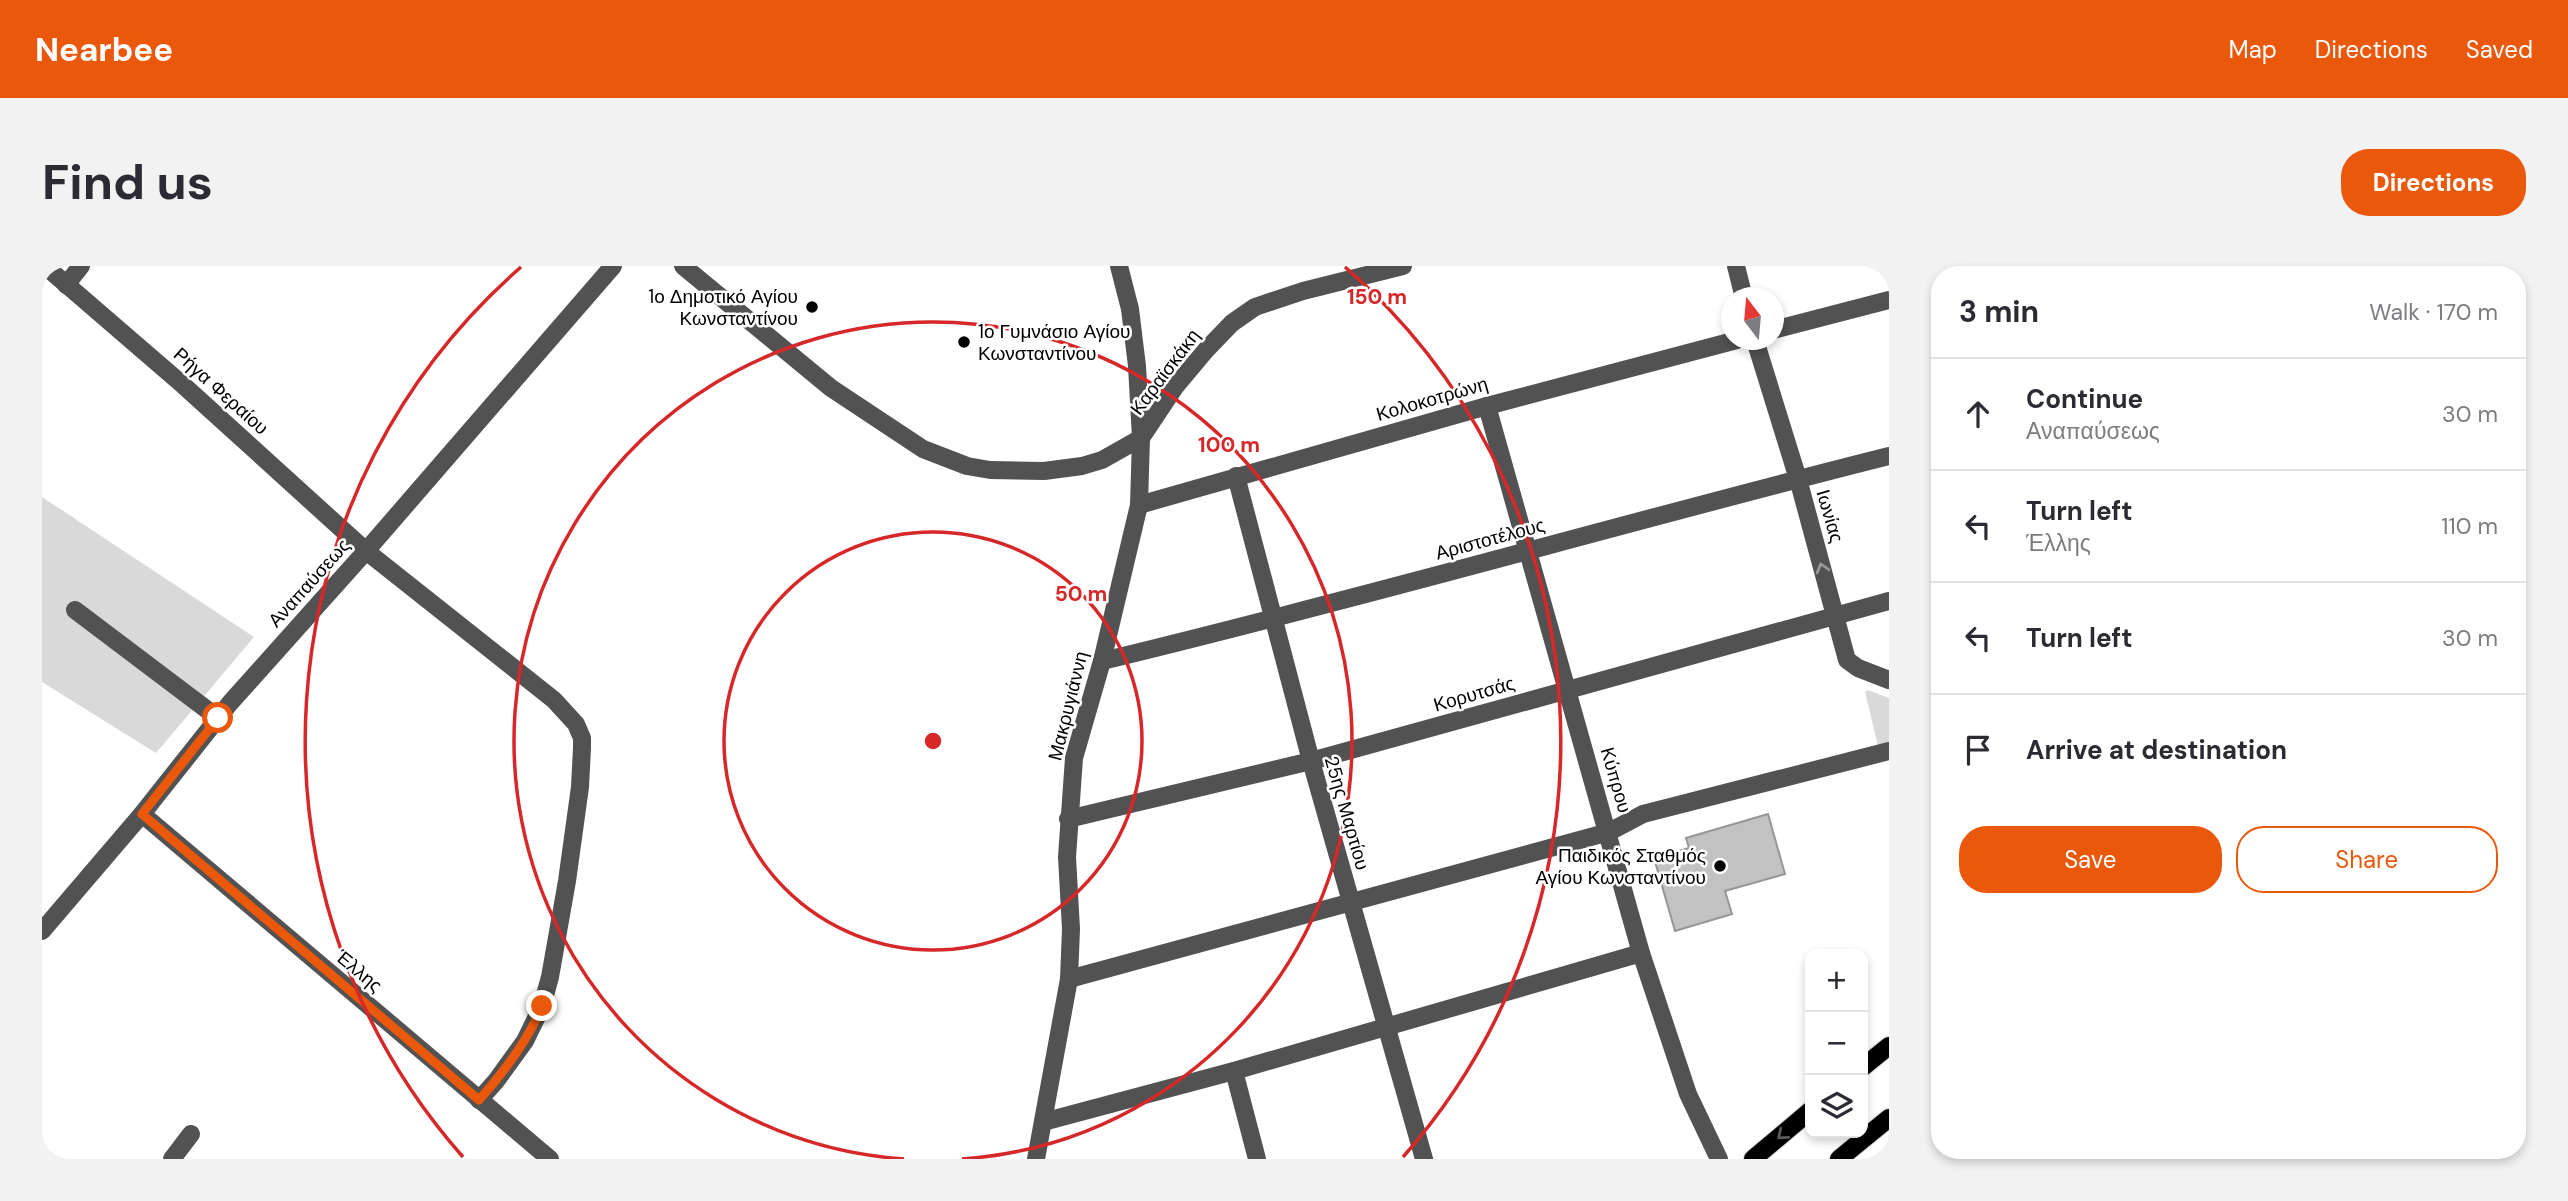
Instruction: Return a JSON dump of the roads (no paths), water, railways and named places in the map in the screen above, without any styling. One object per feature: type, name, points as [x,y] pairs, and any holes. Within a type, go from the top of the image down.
[{"type":"main road","points":[[1868,1064],[1889,1045]]},
{"type":"main road","points":[[1753,1159],[1805,1115]]},
{"type":"main road","points":[[1839,1159],[1889,1118]]},
{"type":"street","name":"Ρήγα Φεραίου","points":[[45,266],[183,385],[366,551],[554,700],[574,720],[582,738],[580,787],[569,868],[545,998],[525,1041],[479,1100]]},
{"type":"street","points":[[66,285],[81,266]]},
{"type":"street","name":"Αναπαύσεως","points":[[42,931],[142,814],[218,718],[612,266]]},
{"type":"street","name":"Καραϊσκάκη","points":[[683,266],[831,388],[905,438],[948,461],[990,470],[1034,471],[1064,470],[1102,460],[1141,438],[1175,387],[1206,350],[1232,323],[1247,312],[1290,295],[1403,266]]},
{"type":"street","name":"Μακρυγιάννη","points":[[1036,1159],[1069,979],[1071,942],[1067,874],[1068,820],[1074,758],[1102,661],[1139,505],[1141,438],[1133,336],[1119,266]]},
{"type":"street","points":[[1736,266],[1741,287]]},
{"type":"street","points":[[1784,327],[1889,300]]},
{"type":"street","name":"Κολοκοτρώνη","points":[[1139,505],[1487,406],[1721,344]]},
{"type":"street","name":"Ιωνίας","points":[[1758,350],[1798,479],[1847,660],[1858,668],[1889,680]]},
{"type":"street","name":"Κύπρου","points":[[1487,406],[1642,953],[1688,1094],[1719,1159]]},
{"type":"street","name":"Αριστοτέλους","points":[[1102,661],[1273,620],[1889,456]]},
{"type":"street","name":"25ης Μαρτίου","points":[[1236,476],[1350,903],[1424,1159]]},
{"type":"street","name":"Κορυτσάς","points":[[1068,820],[1311,761],[1889,601]]},
{"type":"street","points":[[75,610],[218,718]]},
{"type":"street","points":[[1069,979],[1609,832],[1643,814],[1889,751]]},
{"type":"street","name":"Έλλης","points":[[142,814],[550,1159]]},
{"type":"street","points":[[1043,1122],[1234,1071],[1642,953]]},
{"type":"street","points":[[1234,1071],[1257,1159]]},
{"type":"street","points":[[172,1159],[191,1134]]},
{"type":"place","name":"1ο Δημοτικό Αγίου Κωνσταντίνου","points":[[812,307]]},
{"type":"place","name":"1ο Γυμνάσιο Αγίου Κωνσταντίνου","points":[[964,342]]},
{"type":"place","name":"Παιδικός Σταθμός Αγίου Κωνσταντίνου","points":[[1720,866]]}]
